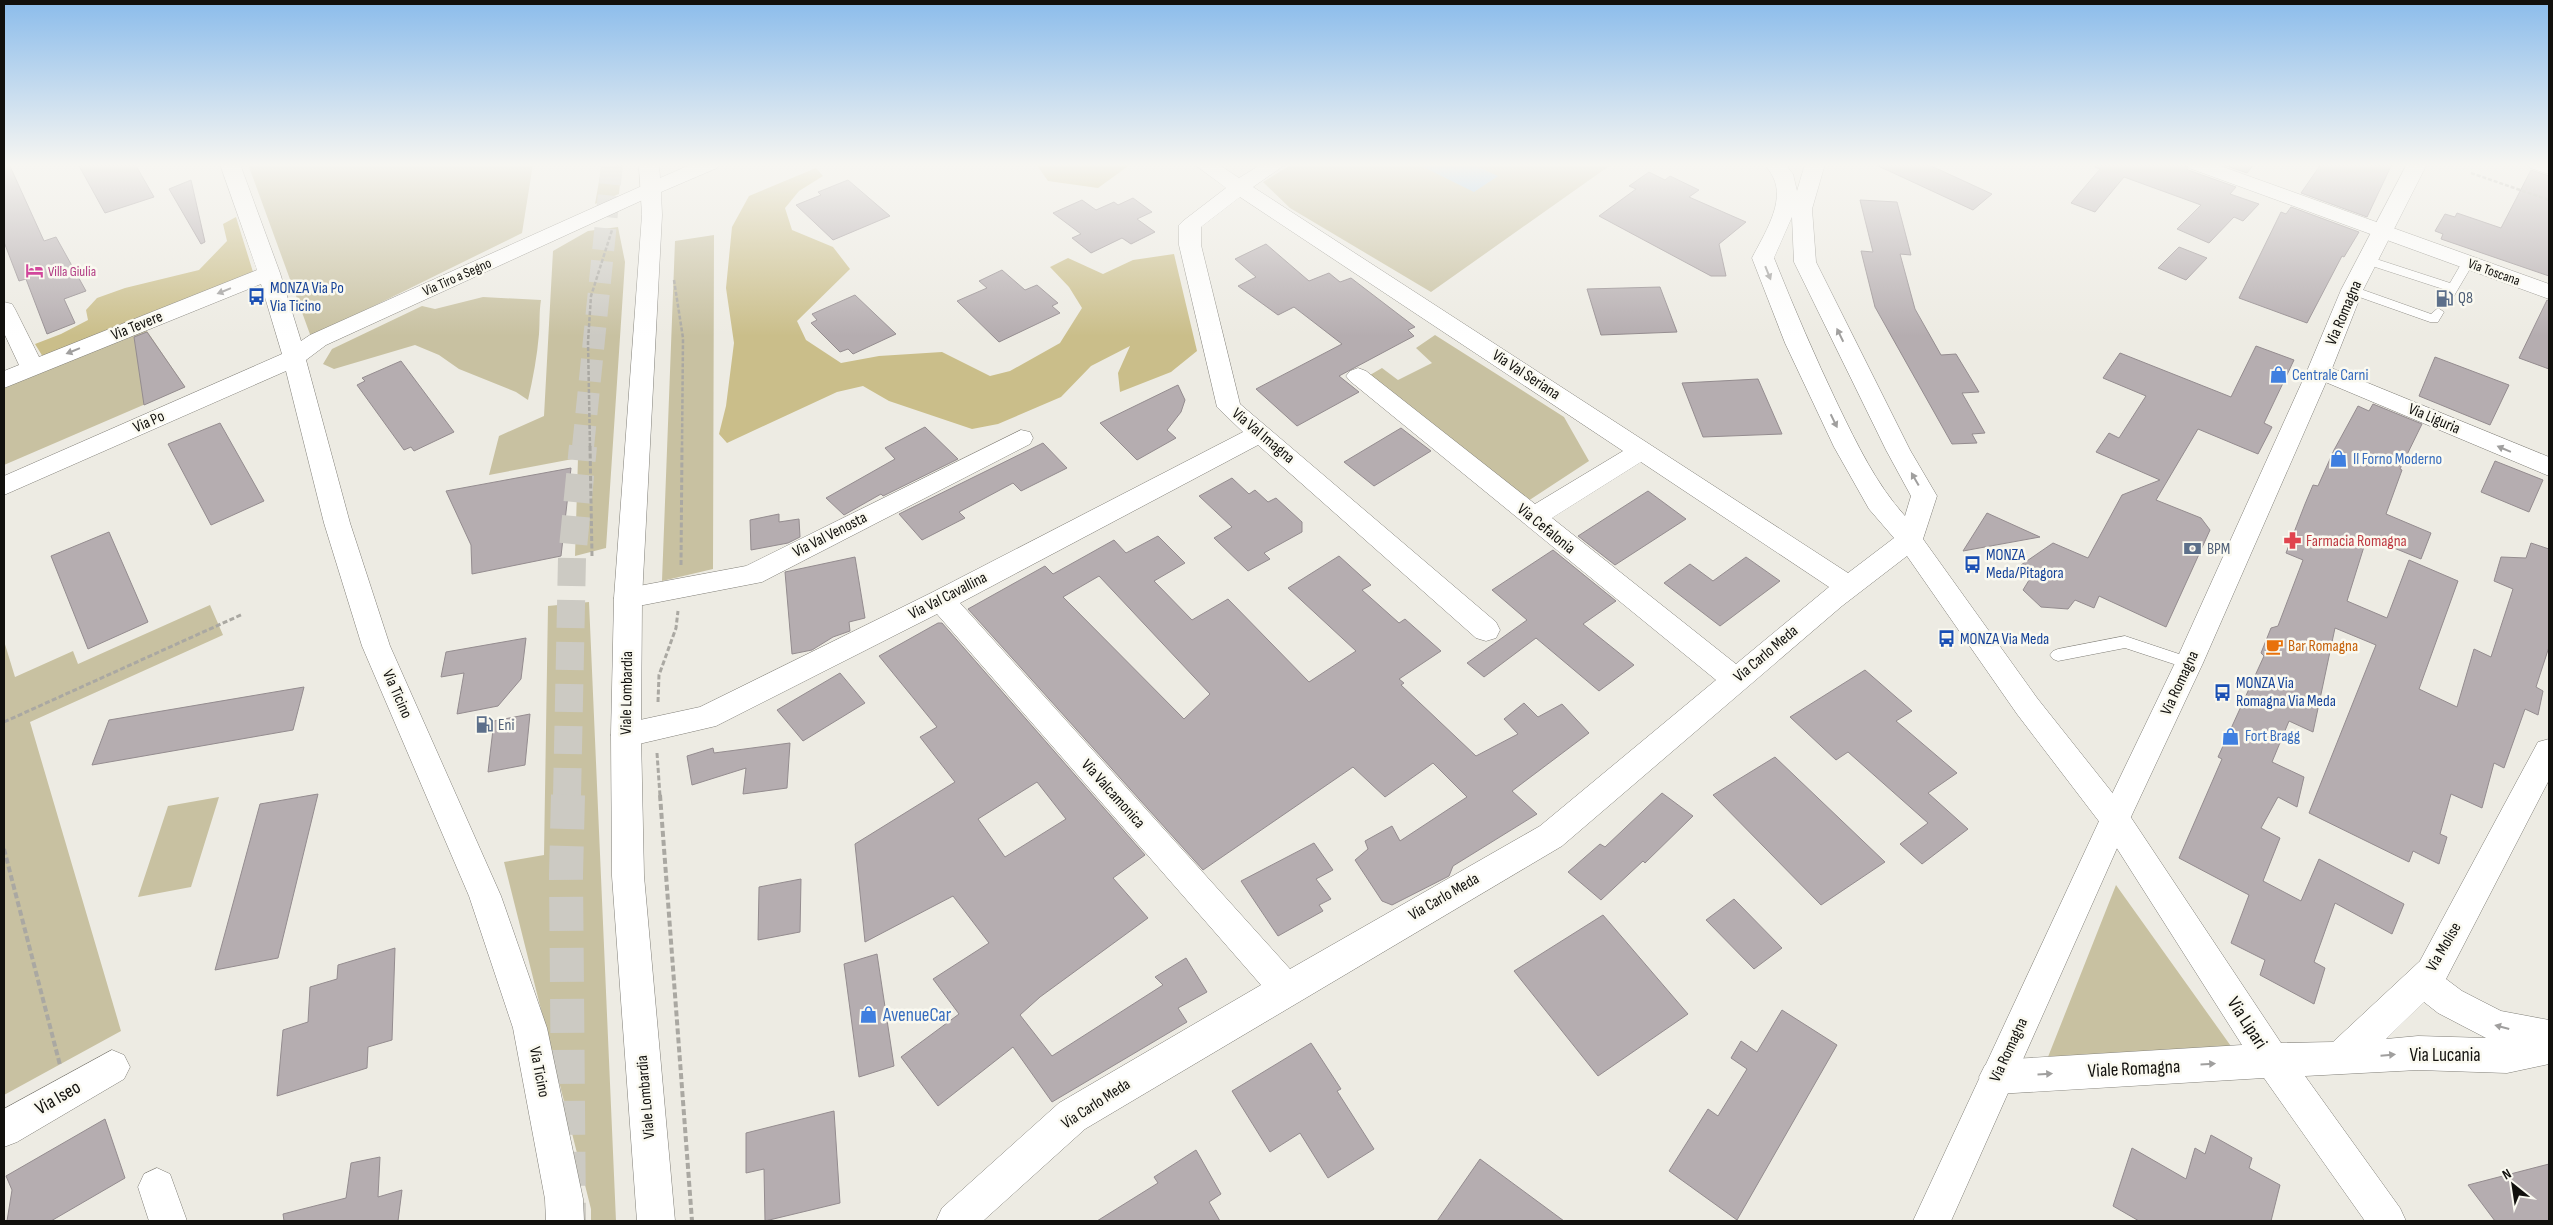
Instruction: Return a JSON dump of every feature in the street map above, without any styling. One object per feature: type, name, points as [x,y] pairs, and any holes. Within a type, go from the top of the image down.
[{"type":"street","name":"Via Ticino","points":[[251,221],[270,273],[293,352],[337,523],[376,646],[485,896],[530,1028],[564,1199],[565,1221]]},
{"type":"street","name":"Via Tiro a Segno","points":[[293,352],[580,221]]},
{"type":"street","name":"Viale Lombardia","points":[[652,221],[628,598],[641,732],[628,876],[656,1221]]},
{"type":"street","name":"Via Val Imagna","points":[[1195,221],[1190,225],[1190,245],[1229,407],[1486,630]]},
{"type":"street","name":"Via Val Seriana","points":[[1293,221],[1848,586]]},
{"type":"street","points":[[1778,221],[1763,258],[1797,343],[1846,447],[1878,502],[1910,540],[2027,706],[2115,819]]},
{"type":"street","points":[[1803,221],[1805,262],[1898,450],[1924,496],[1910,540]]},
{"type":"street","name":"Via Toscana","points":[[2357,221],[2549,292]]},
{"type":"street","name":"Via Romagna","points":[[1933,1214],[2115,819],[2190,663],[2319,371],[2352,290],[2387,221]]},
{"type":"street","name":"Via Tevere","points":[[4,380],[270,273]]},
{"type":"street","points":[[4,309],[32,368]]},
{"type":"street","name":"Via Po","points":[[4,471],[293,352]]},
{"type":"street","name":"Via Po","points":[[4,486],[293,352]]},
{"type":"street","name":"Via Liguria","points":[[2319,371],[2549,468]]},
{"type":"street","name":"Via Cefalonia","points":[[1358,376],[1532,518],[1735,679]]},
{"type":"street","name":"Via Val Cavallina","points":[[641,732],[706,718],[941,600],[1261,433]]},
{"type":"street","name":"Via Val Venosta","points":[[628,598],[752,575],[1021,438]]},
{"type":"street","points":[[1532,518],[1641,451]]},
{"type":"street","name":"Via Carlo Meda","points":[[955,1221],[1072,1116],[1286,988],[1551,836],[1735,679],[1848,586],[1910,540]]},
{"type":"street","name":"Via Valcamonica","points":[[941,600],[1286,988]]},
{"type":"street","name":"Via Molise","points":[[2340,1060],[2432,972],[2549,751]]},
{"type":"street","name":"Via Lipari","points":[[2115,819],[2272,1060],[2387,1221]]},
{"type":"street","name":"Via Lucania","points":[[2422,981],[2450,1002],[2496,1026],[2549,1038]]},
{"type":"street","name":"Via Lucania","points":[[2340,1060],[2418,1053],[2507,1056],[2549,1047]]},
{"type":"street","points":[[2272,1060],[2340,1060]]},
{"type":"street","name":"Viale Romagna","points":[[1997,1077],[2272,1060]]},
{"type":"street","name":"Via Iseo","points":[[4,1128],[112,1067]]},
{"type":"street","points":[[157,1188],[168,1221]]},
{"type":"lane","points":[[2367,260],[2452,288]]},
{"type":"lane","points":[[2352,290],[2434,319],[2468,262]]},
{"type":"lane","points":[[2058,655],[2125,642],[2190,663]]},
{"type":"path","points":[[592,556],[588,333],[591,296],[615,222]]},
{"type":"path","points":[[673,276],[683,338],[680,588],[676,628],[641,732],[671,963],[692,1221]]},
{"type":"path","points":[[4,722],[243,614]]},
{"type":"path","points":[[4,850],[67,1092]]},
{"type":"shaded area","points":[[228,221],[237,221],[253,272],[43,357],[35,344],[61,334],[88,320],[86,310],[97,298],[125,288],[199,270],[227,241],[223,224]]},
{"type":"shaded area","points":[[269,221],[524,221],[522,233],[311,337]]},
{"type":"shaded area","points":[[735,221],[789,221],[792,230],[833,247],[850,269],[797,321],[806,340],[841,363],[879,356],[942,352],[990,376],[1010,371],[1060,343],[1082,308],[1069,287],[1050,267],[1068,258],[1103,274],[1133,260],[1174,254],[1197,351],[1171,372],[1120,392],[1118,373],[1130,346],[1091,366],[1061,397],[998,424],[972,429],[889,401],[863,386],[837,392],[727,443],[719,434],[726,406],[734,343],[726,288],[732,227]]},
{"type":"shaded area","points":[[1312,221],[1531,221],[1431,292]]},
{"type":"shaded area","points":[[618,227],[625,262],[606,548],[575,556],[578,458],[489,475],[499,436],[544,416],[553,251],[588,231]]},
{"type":"shaded area","points":[[714,235],[713,569],[662,581],[675,241]]},
{"type":"shaded area","points":[[483,297],[541,300],[537,351],[528,400],[516,392],[459,369],[439,355],[415,345],[334,369],[323,364],[332,349],[422,306],[435,309]]},
{"type":"shaded area","points":[[145,328],[185,387],[4,465],[4,385]]},
{"type":"shaded area","points":[[1435,335],[1564,417],[1589,461],[1528,501],[1370,375],[1382,368],[1398,380],[1432,363],[1416,348]]},
{"type":"shaded area","points":[[589,602],[616,1221],[591,1221],[591,1209],[504,862],[544,855],[548,606]]},
{"type":"shaded area","points":[[210,605],[223,635],[30,722],[121,1031],[4,1095],[4,641],[15,677],[73,651],[78,664]]},
{"type":"shaded area","points":[[219,797],[191,887],[138,897],[168,806]]},
{"type":"shaded area","points":[[2116,885],[2233,1049],[2046,1062]]},
{"type":"building","points":[[4,221],[35,221],[44,241],[56,237],[86,291],[64,299],[75,323],[47,334],[26,279],[19,281],[4,242]]},
{"type":"building","points":[[188,221],[200,221],[205,242],[201,244]]},
{"type":"building","points":[[813,221],[878,221],[833,240]]},
{"type":"building","points":[[1064,221],[1140,221],[1155,232],[1131,244],[1122,238],[1091,253],[1072,238],[1081,234]]},
{"type":"building","points":[[1609,221],[1746,222],[1719,244],[1726,276],[1711,276]]},
{"type":"building","points":[[1865,221],[1902,221],[1911,255],[1900,254],[1915,309],[1941,355],[1956,354],[1979,392],[1962,393],[1985,433],[1972,434],[1977,443],[1952,444],[1875,307],[1861,251],[1873,252]]},
{"type":"building","points":[[2185,221],[2230,221],[2209,243],[2177,229]]},
{"type":"building","points":[[2277,221],[2330,221],[2359,232],[2344,257],[2342,256],[2307,323],[2239,298]]},
{"type":"building","points":[[2441,221],[2481,221],[2501,228],[2505,221],[2549,221],[2549,276],[2441,239],[2443,234],[2435,231]]},
{"type":"building","points":[[1266,244],[1309,281],[1329,273],[1340,282],[1351,278],[1415,327],[1408,330],[1414,336],[1339,376],[1359,392],[1297,426],[1256,389],[1342,344],[1294,307],[1278,315],[1238,286],[1256,277],[1235,259]]},
{"type":"building","points":[[2179,247],[2207,258],[2186,280],[2158,268]]},
{"type":"building","points":[[1002,270],[1025,290],[1037,285],[1058,303],[1052,306],[1060,313],[999,342],[957,301],[987,288],[979,281]]},
{"type":"building","points":[[1660,287],[1677,332],[1601,335],[1587,289]]},
{"type":"building","points":[[855,295],[896,334],[853,354],[848,349],[840,352],[811,323],[817,320],[812,314]]},
{"type":"building","points":[[2547,300],[2549,301],[2549,369],[2519,358]]},
{"type":"building","points":[[147,332],[185,387],[144,405],[134,337]]},
{"type":"building","points":[[2256,346],[2294,360],[2264,423],[2272,427],[2258,454],[2198,429],[2156,500],[2201,518],[2210,530],[2166,627],[2099,596],[2094,608],[2075,600],[2068,609],[2041,607],[2023,590],[2034,572],[2021,565],[2053,543],[2088,558],[2122,495],[2160,480],[2096,452],[2109,433],[2119,438],[2146,396],[2103,378],[2120,353],[2231,397]]},
{"type":"building","points":[[2435,357],[2509,385],[2490,425],[2419,396]]},
{"type":"building","points":[[401,361],[454,432],[414,451],[411,447],[404,450],[357,385],[365,381],[362,378]]},
{"type":"building","points":[[1758,379],[1782,434],[1703,437],[1682,383]]},
{"type":"building","points":[[1178,385],[1185,400],[1181,412],[1167,430],[1176,438],[1137,460],[1100,423]]},
{"type":"building","points":[[2373,404],[2422,424],[2400,469],[2402,470],[2386,514],[2431,533],[2421,559],[2367,537],[2347,601],[2387,618],[2409,560],[2458,581],[2419,689],[2457,707],[2474,649],[2491,657],[2513,589],[2494,581],[2501,557],[2526,558],[2531,543],[2549,549],[2549,647],[2536,687],[2543,691],[2538,715],[2525,709],[2504,768],[2494,763],[2482,808],[2451,794],[2440,834],[2447,837],[2439,864],[2413,851],[2409,862],[2309,813],[2376,645],[2335,628],[2313,732],[2289,721],[2272,762],[2304,777],[2297,807],[2278,797],[2261,828],[2280,838],[2263,881],[2301,901],[2319,859],[2404,904],[2392,934],[2335,903],[2314,962],[2325,968],[2314,1004],[2260,975],[2265,960],[2231,943],[2249,895],[2179,858],[2222,759],[2218,757],[2264,656],[2261,653],[2271,628],[2278,626],[2303,560],[2286,553],[2313,485],[2318,486],[2334,450],[2358,406],[2369,411]]},
{"type":"building","points":[[220,423],[264,501],[211,525],[168,444]]},
{"type":"building","points":[[925,427],[958,459],[883,496],[881,494],[844,515],[826,498],[895,459],[885,448]]},
{"type":"building","points":[[1401,428],[1431,451],[1374,486],[1344,462]]},
{"type":"building","points":[[1043,443],[1067,468],[1021,491],[1013,483],[959,512],[965,518],[922,540],[899,514]]},
{"type":"building","points":[[2495,461],[2543,480],[2529,512],[2481,492]]},
{"type":"building","points":[[571,468],[561,556],[472,574],[471,545],[446,491]]},
{"type":"building","points":[[1232,478],[1249,494],[1255,490],[1268,502],[1276,498],[1302,522],[1302,532],[1264,553],[1270,559],[1248,571],[1214,538],[1232,527],[1199,496]]},
{"type":"building","points":[[1648,491],[1686,519],[1615,565],[1578,536]]},
{"type":"building","points":[[1987,513],[2040,537],[1963,551]]},
{"type":"building","points":[[779,514],[779,522],[799,519],[800,537],[788,543],[751,550],[750,520]]},
{"type":"building","points":[[109,532],[148,622],[88,649],[51,556]]},
{"type":"building","points":[[1158,536],[1185,563],[1154,581],[1192,620],[1228,599],[1309,682],[1356,651],[1288,588],[1339,556],[1371,585],[1362,590],[1399,623],[1405,619],[1441,651],[1399,679],[1404,683],[1401,685],[1476,756],[1518,734],[1504,719],[1524,703],[1538,717],[1562,704],[1589,733],[1512,791],[1537,814],[1453,866],[1449,876],[1392,905],[1382,901],[1355,860],[1368,849],[1365,841],[1392,826],[1400,841],[1467,797],[1433,763],[1385,797],[1353,767],[1203,870],[968,609],[1045,566],[1053,574],[1114,540],[1126,553]],"holes":[[[1099,576],[1210,694],[1184,719],[1063,597]]]},
{"type":"building","points":[[1553,550],[1616,601],[1583,624],[1634,665],[1599,691],[1536,638],[1484,677],[1467,663],[1527,620],[1492,590]]},
{"type":"building","points":[[855,557],[865,618],[849,622],[850,631],[833,637],[812,650],[792,654],[785,572]]},
{"type":"building","points":[[1746,557],[1780,581],[1720,626],[1664,583],[1690,564],[1713,581]]},
{"type":"building","points":[[938,623],[942,623],[1145,855],[1113,878],[1148,918],[1040,997],[1020,1015],[1052,1056],[1163,985],[1155,977],[1186,958],[1207,992],[1178,1008],[1187,1022],[1052,1102],[1013,1047],[938,1106],[901,1057],[959,1014],[933,979],[989,943],[953,896],[865,942],[855,844],[955,782],[920,737],[937,727],[879,656]],"holes":[[[1037,782],[1066,819],[1005,857],[978,819]]]},
{"type":"building","points":[[526,638],[521,679],[498,706],[457,714],[464,673],[441,677],[446,652]]},
{"type":"building","points":[[1865,670],[1912,711],[1896,721],[1957,773],[1928,793],[1968,829],[1922,864],[1900,844],[1928,823],[1848,752],[1836,760],[1790,717]]},
{"type":"building","points":[[840,673],[865,703],[803,741],[777,710]]},
{"type":"building","points":[[304,687],[293,730],[92,765],[109,720]]},
{"type":"building","points":[[530,714],[525,765],[488,772],[494,721]]},
{"type":"building","points":[[790,743],[787,788],[743,794],[746,768],[692,785],[687,756],[713,748],[714,753]]},
{"type":"building","points":[[1775,757],[1885,862],[1821,905],[1713,795]]},
{"type":"building","points":[[1662,793],[1693,816],[1645,863],[1643,861],[1601,900],[1568,872],[1600,844],[1605,847]]},
{"type":"building","points":[[318,794],[278,958],[215,970],[260,804]]},
{"type":"building","points":[[1314,843],[1333,870],[1316,879],[1331,899],[1319,905],[1323,911],[1278,936],[1241,881]]},
{"type":"building","points":[[801,879],[800,932],[758,940],[759,887]]},
{"type":"building","points":[[1734,899],[1782,948],[1754,969],[1706,920]]},
{"type":"building","points":[[1603,915],[1688,1014],[1598,1076],[1514,971]]},
{"type":"building","points":[[395,948],[392,1040],[368,1047],[367,1068],[277,1096],[283,1030],[308,1022],[310,987],[337,979],[338,965]]},
{"type":"building","name":"AvenueCar","points":[[877,954],[894,1066],[859,1077],[844,964]]},
{"type":"building","points":[[1782,1010],[1837,1045],[1737,1220],[1669,1171],[1708,1109],[1718,1116],[1747,1069],[1731,1058],[1741,1041],[1757,1052]]},
{"type":"building","points":[[1311,1043],[1341,1089],[1337,1091],[1374,1149],[1328,1178],[1300,1133],[1270,1152],[1232,1091]]},
{"type":"building","points":[[834,1111],[840,1203],[765,1221],[764,1169],[746,1173],[746,1133]]},
{"type":"building","points":[[105,1119],[125,1178],[51,1221],[7,1221],[12,1190],[6,1176]]},
{"type":"building","points":[[2211,1135],[2252,1158],[2249,1168],[2280,1185],[2271,1221],[2139,1221],[2113,1206],[2132,1148],[2186,1179],[2195,1148],[2205,1154]]},
{"type":"building","points":[[1196,1150],[1221,1194],[1209,1202],[1220,1221],[1097,1221],[1158,1183],[1154,1177]]},
{"type":"building","points":[[380,1157],[378,1197],[402,1190],[398,1221],[284,1221],[283,1214],[346,1198],[351,1163]]},
{"type":"building","points":[[1480,1159],[1564,1221],[1437,1221]]},
{"type":"building","points":[[2549,1164],[2549,1221],[2495,1221],[2468,1185]]},
{"type":"tunnel","points":[[583,447],[606,221]]},
{"type":"tunnel","points":[[567,796],[572,558],[583,446]]},
{"type":"tunnel","points":[[568,795],[566,875],[569,1221]]},
{"type":"place","name":"Villa Giulia","points":[[34,271]]},
{"type":"place","name":"MONZA Via Po Via Ticino","points":[[256,297]]},
{"type":"place","name":"Q8","points":[[2444,298]]},
{"type":"place","name":"Centrale Carni","points":[[2278,375]]},
{"type":"place","name":"Il Forno Moderno","points":[[2339,459]]},
{"type":"place","name":"Farmacia Romagna","points":[[2292,541]]},
{"type":"place","name":"BPM","points":[[2193,549]]},
{"type":"place","name":"MONZA Meda/Pitagora","points":[[1972,564]]},
{"type":"place","name":"MONZA Via Meda","points":[[1946,639]]},
{"type":"place","name":"Bar Romagna","points":[[2274,646]]},
{"type":"place","name":"MONZA Via Romagna Via Meda","points":[[2222,692]]},
{"type":"place","name":"Eni","points":[[484,725]]},
{"type":"place","name":"Fort Bragg","points":[[2231,736]]},
{"type":"place","name":"AvenueCar","points":[[869,1015]]}]
